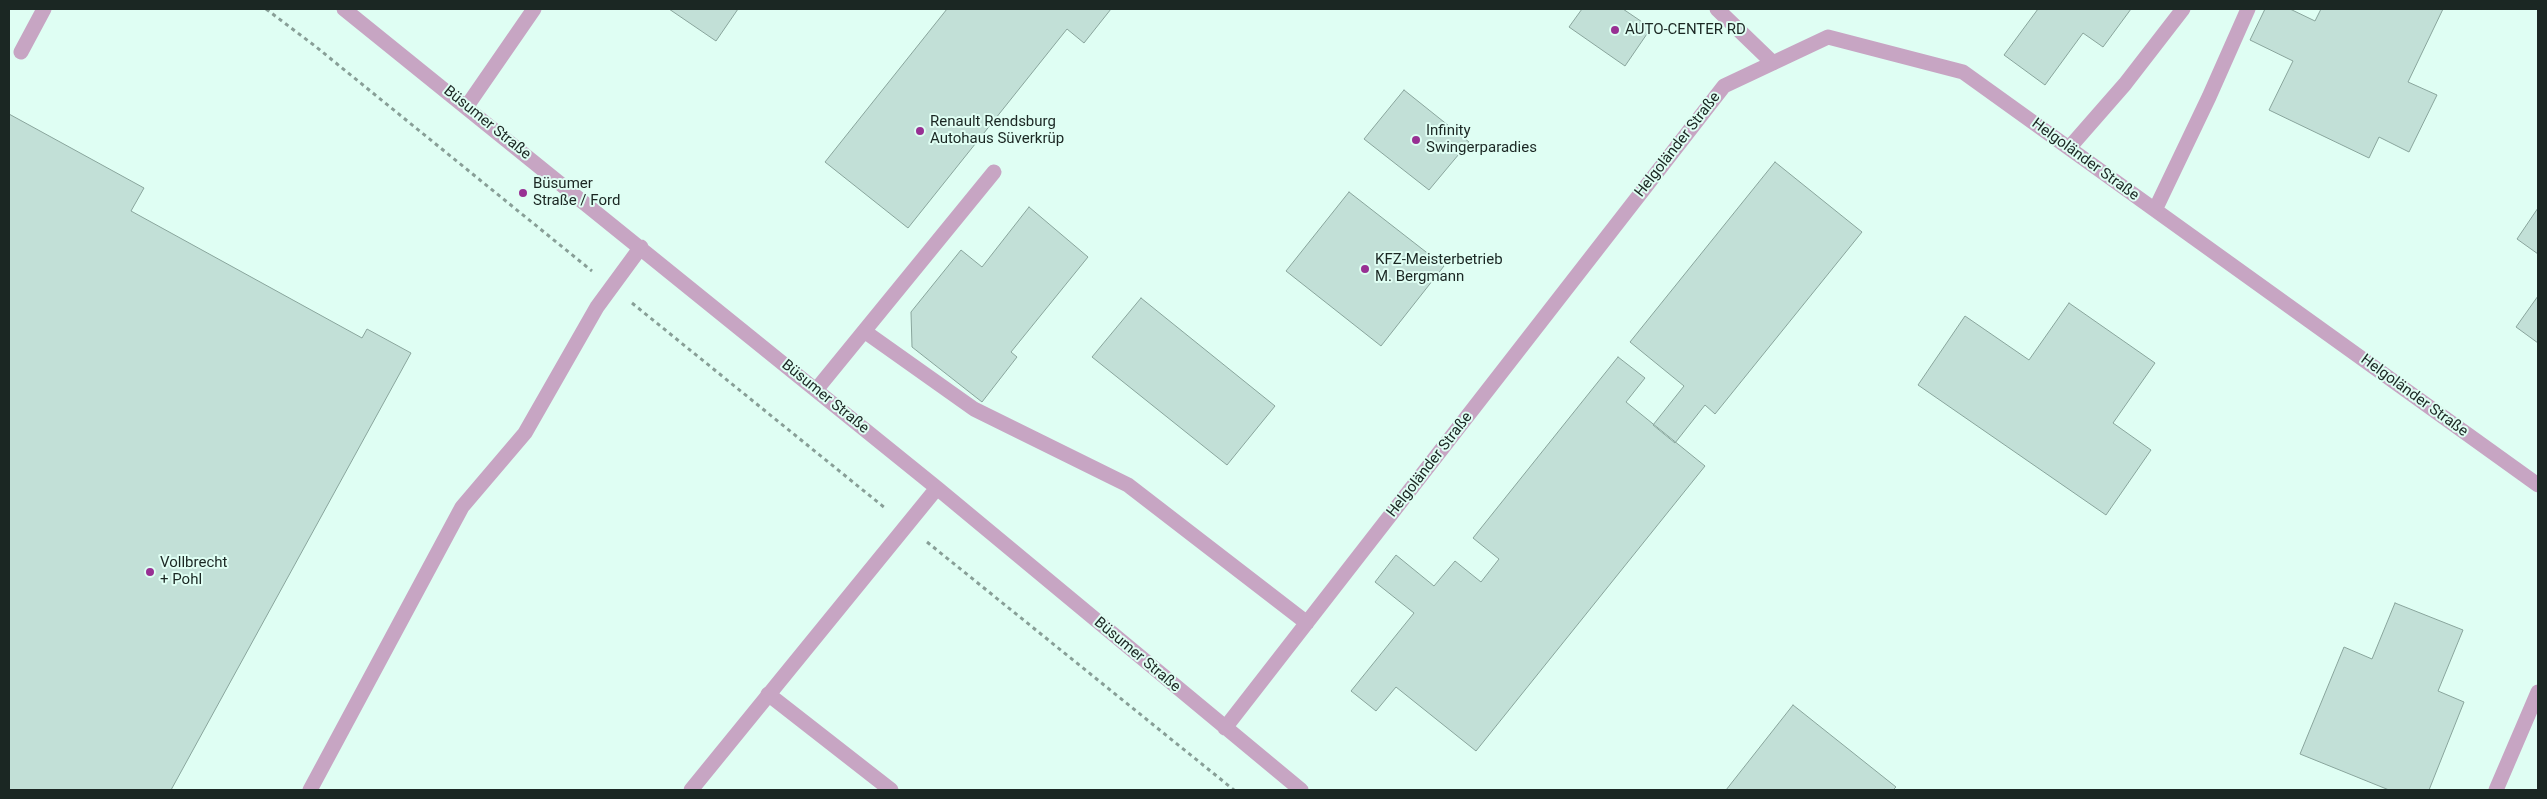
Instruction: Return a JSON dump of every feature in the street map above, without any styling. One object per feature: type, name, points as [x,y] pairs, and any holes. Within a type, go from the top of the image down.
[{"type":"street","points":[[21,52],[44,9]]},
{"type":"street","name":"Büsumer Straße","points":[[344,9],[467,106],[937,488],[1301,790]]},
{"type":"street","points":[[467,106],[534,9]]},
{"type":"street","points":[[1717,9],[1773,63]]},
{"type":"street","points":[[2069,148],[2125,84],[2183,9]]},
{"type":"street","points":[[2155,210],[2209,97],[2248,9]]},
{"type":"street","name":"Helgoländer Straße","points":[[1226,728],[1724,86],[1828,37],[1963,72],[2538,486]]},
{"type":"street","points":[[816,390],[994,172]]},
{"type":"street","points":[[310,790],[462,507],[525,433],[597,307],[640,247]]},
{"type":"street","points":[[864,331],[974,408],[1128,485],[1307,624]]},
{"type":"street","points":[[691,790],[937,488]]},
{"type":"street","points":[[2496,790],[2538,692]]},
{"type":"street","points":[[768,694],[891,790]]},
{"type":"path","points":[[266,9],[315,46],[1234,790]]},
{"type":"building","points":[[669,9],[738,9],[716,41]]},
{"type":"building","points":[[947,9],[1111,9],[1084,43],[1067,29],[908,228],[825,162]]},
{"type":"building","points":[[1582,9],[1623,9],[1651,28],[1625,66],[1569,27]]},
{"type":"building","points":[[2038,9],[2131,9],[2103,47],[2083,33],[2045,85],[2004,55]]},
{"type":"building","points":[[2265,9],[2290,9],[2315,21],[2321,9],[2443,9],[2408,82],[2437,95],[2409,152],[2379,137],[2369,158],[2269,110],[2293,61],[2250,40]]},
{"type":"building","name":"Infinity Swingerparadies","points":[[1404,90],[1469,142],[1429,190],[1364,139]]},
{"type":"building","name":"Vollbrecht + Pohl","points":[[9,114],[144,188],[131,211],[362,338],[367,329],[411,353],[171,790],[9,790]]},
{"type":"building","points":[[1775,162],[1862,232],[1715,414],[1705,405],[1675,443],[1653,425],[1684,386],[1630,342]]},
{"type":"building","name":"KFZ-Meisterbetrieb M. Bergmann","points":[[1349,192],[1444,266],[1381,346],[1286,271]]},
{"type":"building","points":[[1029,207],[1088,257],[1011,352],[1017,357],[982,402],[912,347],[911,312],[961,250],[982,267]]},
{"type":"building","points":[[2538,208],[2538,254],[2517,239]]},
{"type":"building","points":[[2538,296],[2538,343],[2516,327]]},
{"type":"building","points":[[1141,298],[1275,406],[1227,465],[1092,357]]},
{"type":"building","points":[[2069,303],[2155,363],[2113,423],[2151,450],[2106,515],[1918,385],[1965,316],[2029,360]]},
{"type":"building","points":[[1618,357],[1645,378],[1626,402],[1705,466],[1476,751],[1396,687],[1376,711],[1351,691],[1414,613],[1375,582],[1396,555],[1434,586],[1455,561],[1481,582],[1499,559],[1473,538]]},
{"type":"building","points":[[2395,603],[2463,630],[2438,691],[2464,702],[2429,790],[2389,790],[2300,754],[2344,647],[2372,659]]},
{"type":"building","points":[[1793,705],[1896,787],[1893,790],[1726,790]]},
{"type":"place","name":"AUTO-CENTER RD","points":[[1615,30]]},
{"type":"place","name":"Renault Rendsburg Autohaus Süverkrüp","points":[[920,131]]},
{"type":"place","name":"Infinity Swingerparadies","points":[[1416,140]]},
{"type":"place","name":"Büsumer Straße / Ford","points":[[523,193]]},
{"type":"place","name":"KFZ-Meisterbetrieb M. Bergmann","points":[[1365,269]]},
{"type":"place","name":"Vollbrecht + Pohl","points":[[150,572]]}]
